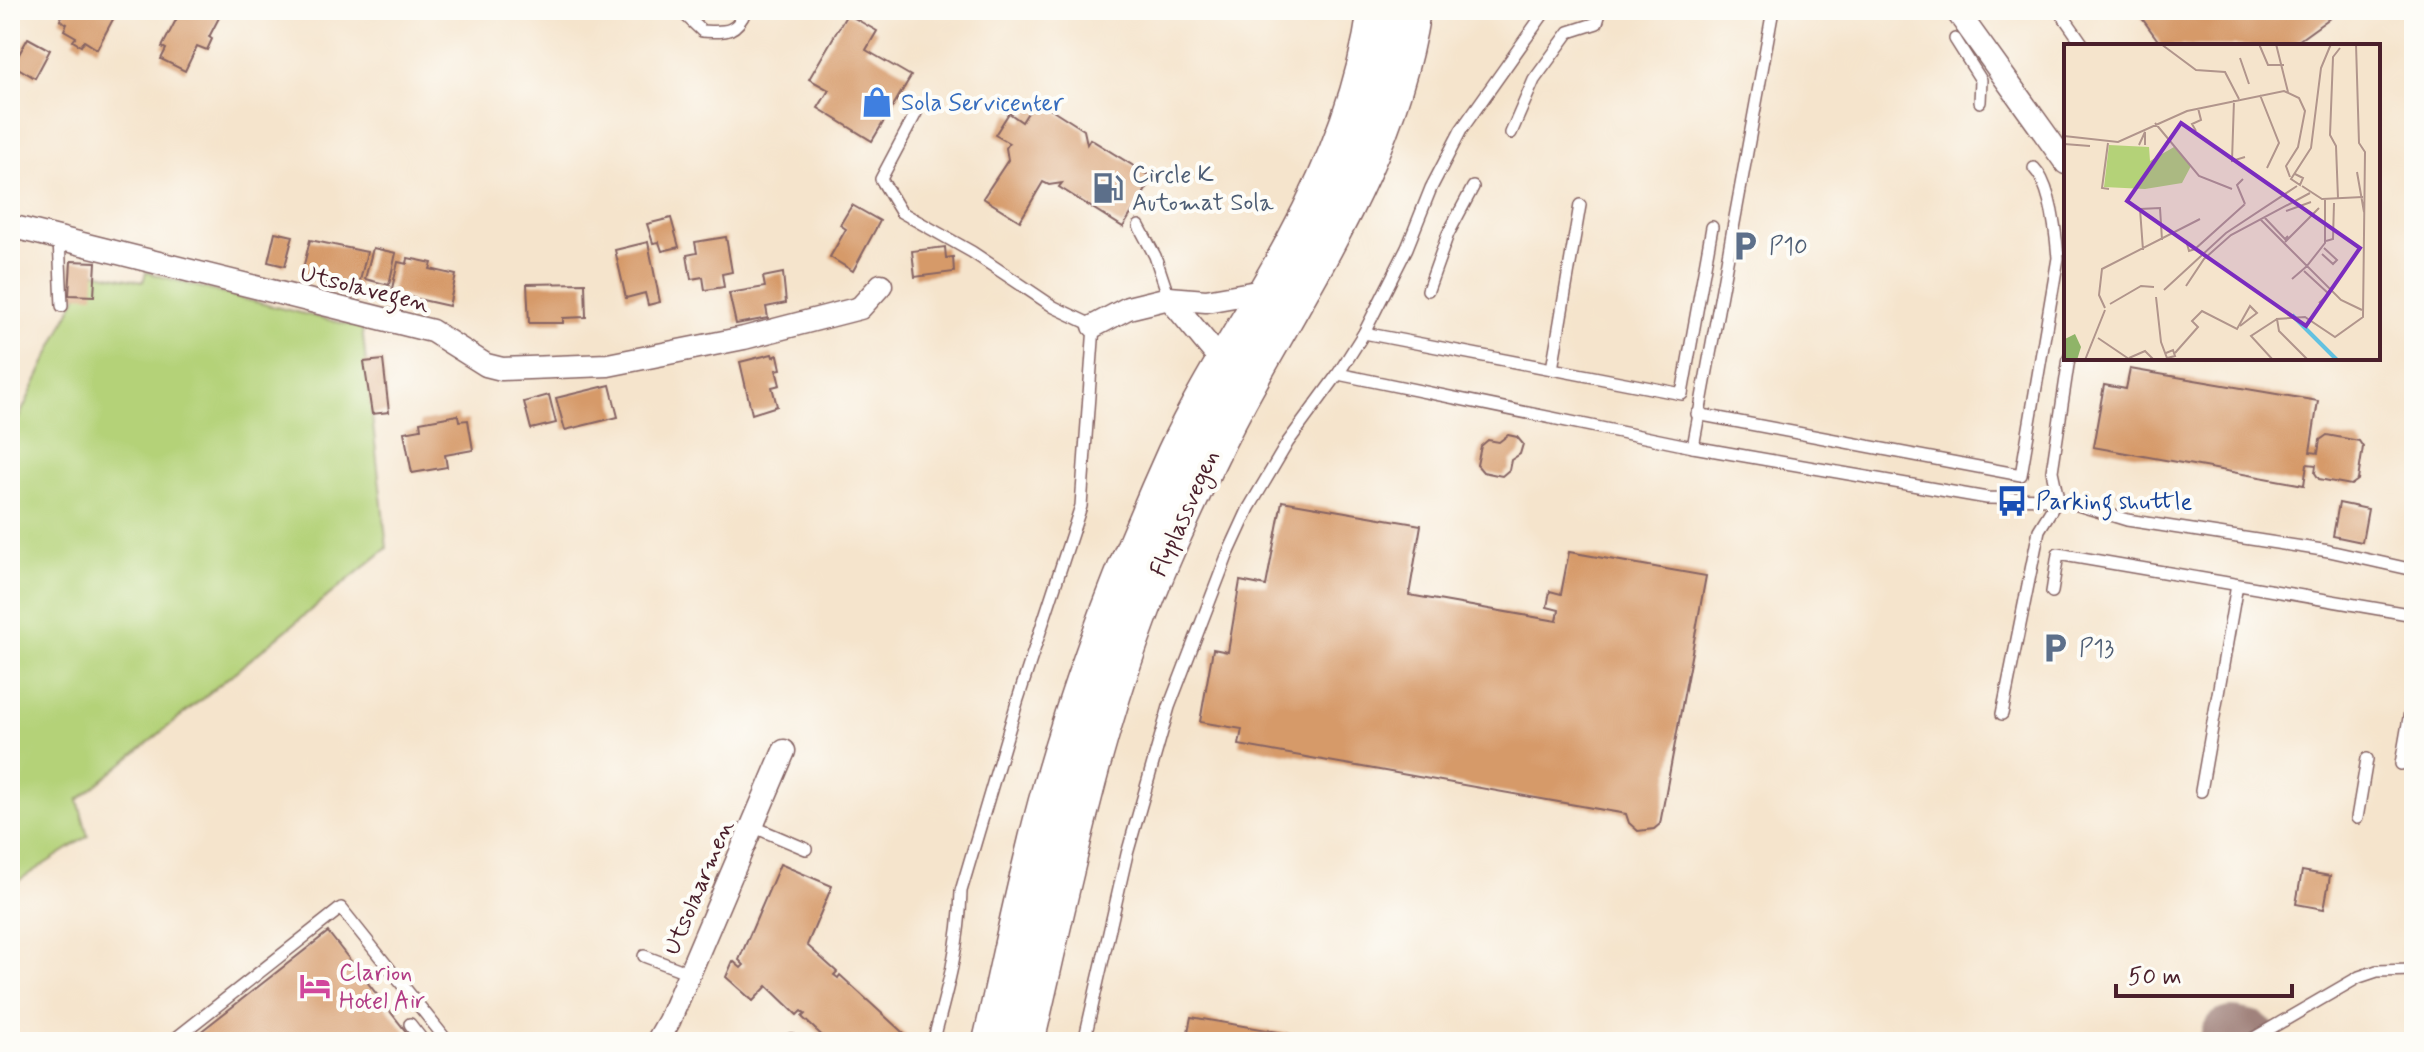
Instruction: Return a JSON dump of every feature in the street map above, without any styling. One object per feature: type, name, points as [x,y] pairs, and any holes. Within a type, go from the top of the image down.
[{"type":"highway","name":"Flyplassvegen","points":[[992,1042],[1049,797],[1096,646],[1178,450],[1224,364],[1295,244],[1341,147],[1359,93],[1377,10]]},
{"type":"highway","name":"Flyplassvegen","points":[[1025,1042],[1080,808],[1106,711],[1131,638],[1164,552],[1204,465],[1246,383],[1341,218],[1388,107],[1411,10]]},
{"type":"street","points":[[1956,10],[2064,155]]},
{"type":"street","name":"Utsolavegen","points":[[10,226],[432,331],[486,365],[502,369],[608,365],[744,338],[860,308],[881,285]]},
{"type":"street","points":[[1094,326],[1128,308],[1169,298],[1206,301],[1268,290]]},
{"type":"street","points":[[1169,298],[1224,364]]},
{"type":"street","name":"Utsolaarmen","points":[[657,1042],[669,1021],[784,751]]},
{"type":"lane","points":[[680,10],[702,31],[727,32],[741,22],[746,10]]},
{"type":"lane","points":[[1084,1042],[1127,854],[1169,707],[1227,556],[1249,508],[1288,442],[1364,333],[1461,130],[1546,10]]},
{"type":"lane","points":[[1511,133],[1534,80],[1560,44],[1569,32],[1597,23],[1601,10]]},
{"type":"lane","points":[[1693,447],[1773,10]]},
{"type":"lane","points":[[2059,10],[2083,44]]},
{"type":"lane","points":[[1955,39],[1981,80],[1980,102]]},
{"type":"lane","points":[[916,113],[881,179],[901,212],[972,252],[1054,307],[1094,326],[1081,506],[1018,699],[961,891],[956,957],[933,1042]]},
{"type":"lane","points":[[1697,414],[2021,475],[2058,258],[2055,228],[2045,188],[2041,175],[2034,168]]},
{"type":"lane","points":[[1428,290],[1448,234],[1473,187]]},
{"type":"lane","points":[[1552,369],[1580,205]]},
{"type":"lane","points":[[1139,226],[1155,256],[1169,298]]},
{"type":"lane","points":[[1364,333],[1682,394],[1712,227]]},
{"type":"lane","points":[[59,239],[62,306]]},
{"type":"lane","points":[[2002,714],[2039,530],[2058,499],[2052,471],[2069,360]]},
{"type":"lane","points":[[1338,374],[1693,447],[1987,498],[2058,499],[2127,520],[2329,551],[2414,570]]},
{"type":"lane","points":[[2052,592],[2058,554],[2414,615]]},
{"type":"lane","points":[[2201,791],[2237,585]]},
{"type":"lane","points":[[2401,764],[2414,689]]},
{"type":"lane","points":[[2357,818],[2367,759]]},
{"type":"lane","points":[[752,826],[806,849]]},
{"type":"lane","points":[[171,1042],[341,908],[448,1042]]},
{"type":"lane","points":[[644,956],[689,973]]},
{"type":"lane","points":[[2247,1042],[2359,977],[2377,971],[2414,970]]},
{"type":"lane","points":[[410,1024],[424,1042]]},
{"type":"green space","points":[[89,271],[143,282],[146,272],[362,328],[387,548],[78,800],[88,836],[10,886],[10,436]]},
{"type":"building","points":[[65,10],[118,10],[97,49],[84,41],[81,46],[73,41],[76,37],[64,30],[67,24],[60,20]]},
{"type":"building","points":[[184,10],[223,10],[209,37],[212,39],[207,50],[197,46],[185,71],[161,59],[166,49],[162,47]]},
{"type":"building","points":[[2136,10],[2341,10],[2294,44],[2161,44]]},
{"type":"building","points":[[847,14],[877,31],[866,50],[911,76],[872,141],[818,108],[829,90],[809,79]]},
{"type":"building","points":[[28,38],[50,50],[35,78],[13,65]]},
{"type":"building","points":[[1045,105],[1084,130],[1087,144],[1090,139],[1153,178],[1123,227],[1059,187],[1062,183],[1049,185],[1043,182],[1020,221],[983,198],[1008,160],[1006,148],[1009,143],[995,135],[1009,113],[1022,122],[1031,108]]},
{"type":"building","points":[[852,205],[880,221],[853,271],[830,257],[846,229],[840,225]]},
{"type":"building","points":[[671,218],[679,247],[662,251],[659,242],[653,243],[647,224]]},
{"type":"building","points":[[275,232],[293,236],[285,266],[268,262]]},
{"type":"building","points":[[726,237],[732,272],[722,274],[724,287],[705,290],[703,277],[691,279],[687,255],[697,253],[695,242]]},
{"type":"building","points":[[310,240],[367,252],[358,289],[301,277]]},
{"type":"building","points":[[648,242],[660,302],[648,305],[645,293],[626,298],[615,250]]},
{"type":"building","points":[[945,247],[946,258],[953,257],[954,272],[915,277],[912,251]]},
{"type":"building","points":[[373,248],[396,253],[389,285],[365,279]]},
{"type":"building","points":[[408,258],[432,263],[430,269],[456,275],[449,306],[391,293],[398,262],[407,264]]},
{"type":"building","points":[[71,261],[96,262],[94,296],[69,295]]},
{"type":"building","points":[[783,273],[786,303],[766,307],[768,318],[736,324],[729,293],[765,287],[763,277]]},
{"type":"building","points":[[585,283],[586,317],[563,318],[563,323],[529,323],[527,284]]},
{"type":"building","points":[[772,354],[773,357],[778,355],[781,369],[776,370],[780,385],[772,387],[777,406],[752,414],[740,362]]},
{"type":"building","points":[[383,360],[389,412],[372,414],[364,362]]},
{"type":"building","points":[[2130,369],[2318,401],[2310,452],[2318,453],[2320,440],[2327,435],[2359,441],[2363,447],[2358,480],[2351,485],[2319,479],[2315,473],[2316,465],[2307,464],[2304,485],[2093,447],[2104,385],[2126,389]]},
{"type":"building","points":[[610,385],[618,417],[565,430],[556,398]]},
{"type":"building","points":[[549,395],[556,423],[531,429],[524,402]]},
{"type":"building","points":[[458,415],[459,421],[468,420],[473,450],[445,455],[447,467],[412,473],[404,432],[421,429],[420,422]]},
{"type":"building","points":[[1508,435],[1517,437],[1523,444],[1520,454],[1511,460],[1509,470],[1502,476],[1483,472],[1477,465],[1481,446],[1488,440],[1499,442]]},
{"type":"building","points":[[1282,501],[1421,525],[1409,595],[1557,621],[1559,610],[1547,607],[1550,591],[1561,594],[1569,552],[1706,576],[1660,824],[1654,829],[1638,831],[1629,823],[1626,814],[1239,745],[1242,729],[1200,722],[1213,649],[1228,652],[1240,581],[1266,586]]},
{"type":"building","points":[[2339,503],[2368,509],[2362,542],[2333,536]]},
{"type":"building","points":[[780,864],[832,886],[807,945],[837,972],[834,975],[838,978],[840,975],[913,1042],[829,1042],[802,1017],[805,1014],[801,1011],[797,1015],[767,986],[753,1001],[726,977],[733,961],[741,968],[744,965],[739,960]]},
{"type":"building","points":[[2302,871],[2330,876],[2324,909],[2296,904]]},
{"type":"building","name":"Clarion Hotel Air","points":[[328,932],[414,1042],[190,1040]]},
{"type":"building","points":[[1191,1017],[1325,1040],[1325,1042],[1186,1042]]},
{"type":"taxiway","points":[[2232,1039],[2247,1042]]},
{"type":"place","name":"Sola Servicenter","points":[[877,102]]},
{"type":"place","name":"Circle K Automat Sola","points":[[1108,188]]},
{"type":"place","name":"P10","points":[[1745,246]]},
{"type":"place","name":"Parking shuttle","points":[[2012,501]]},
{"type":"place","name":"P13","points":[[2055,648]]},
{"type":"place","name":"Clarion Hotel Air","points":[[315,986]]}]
